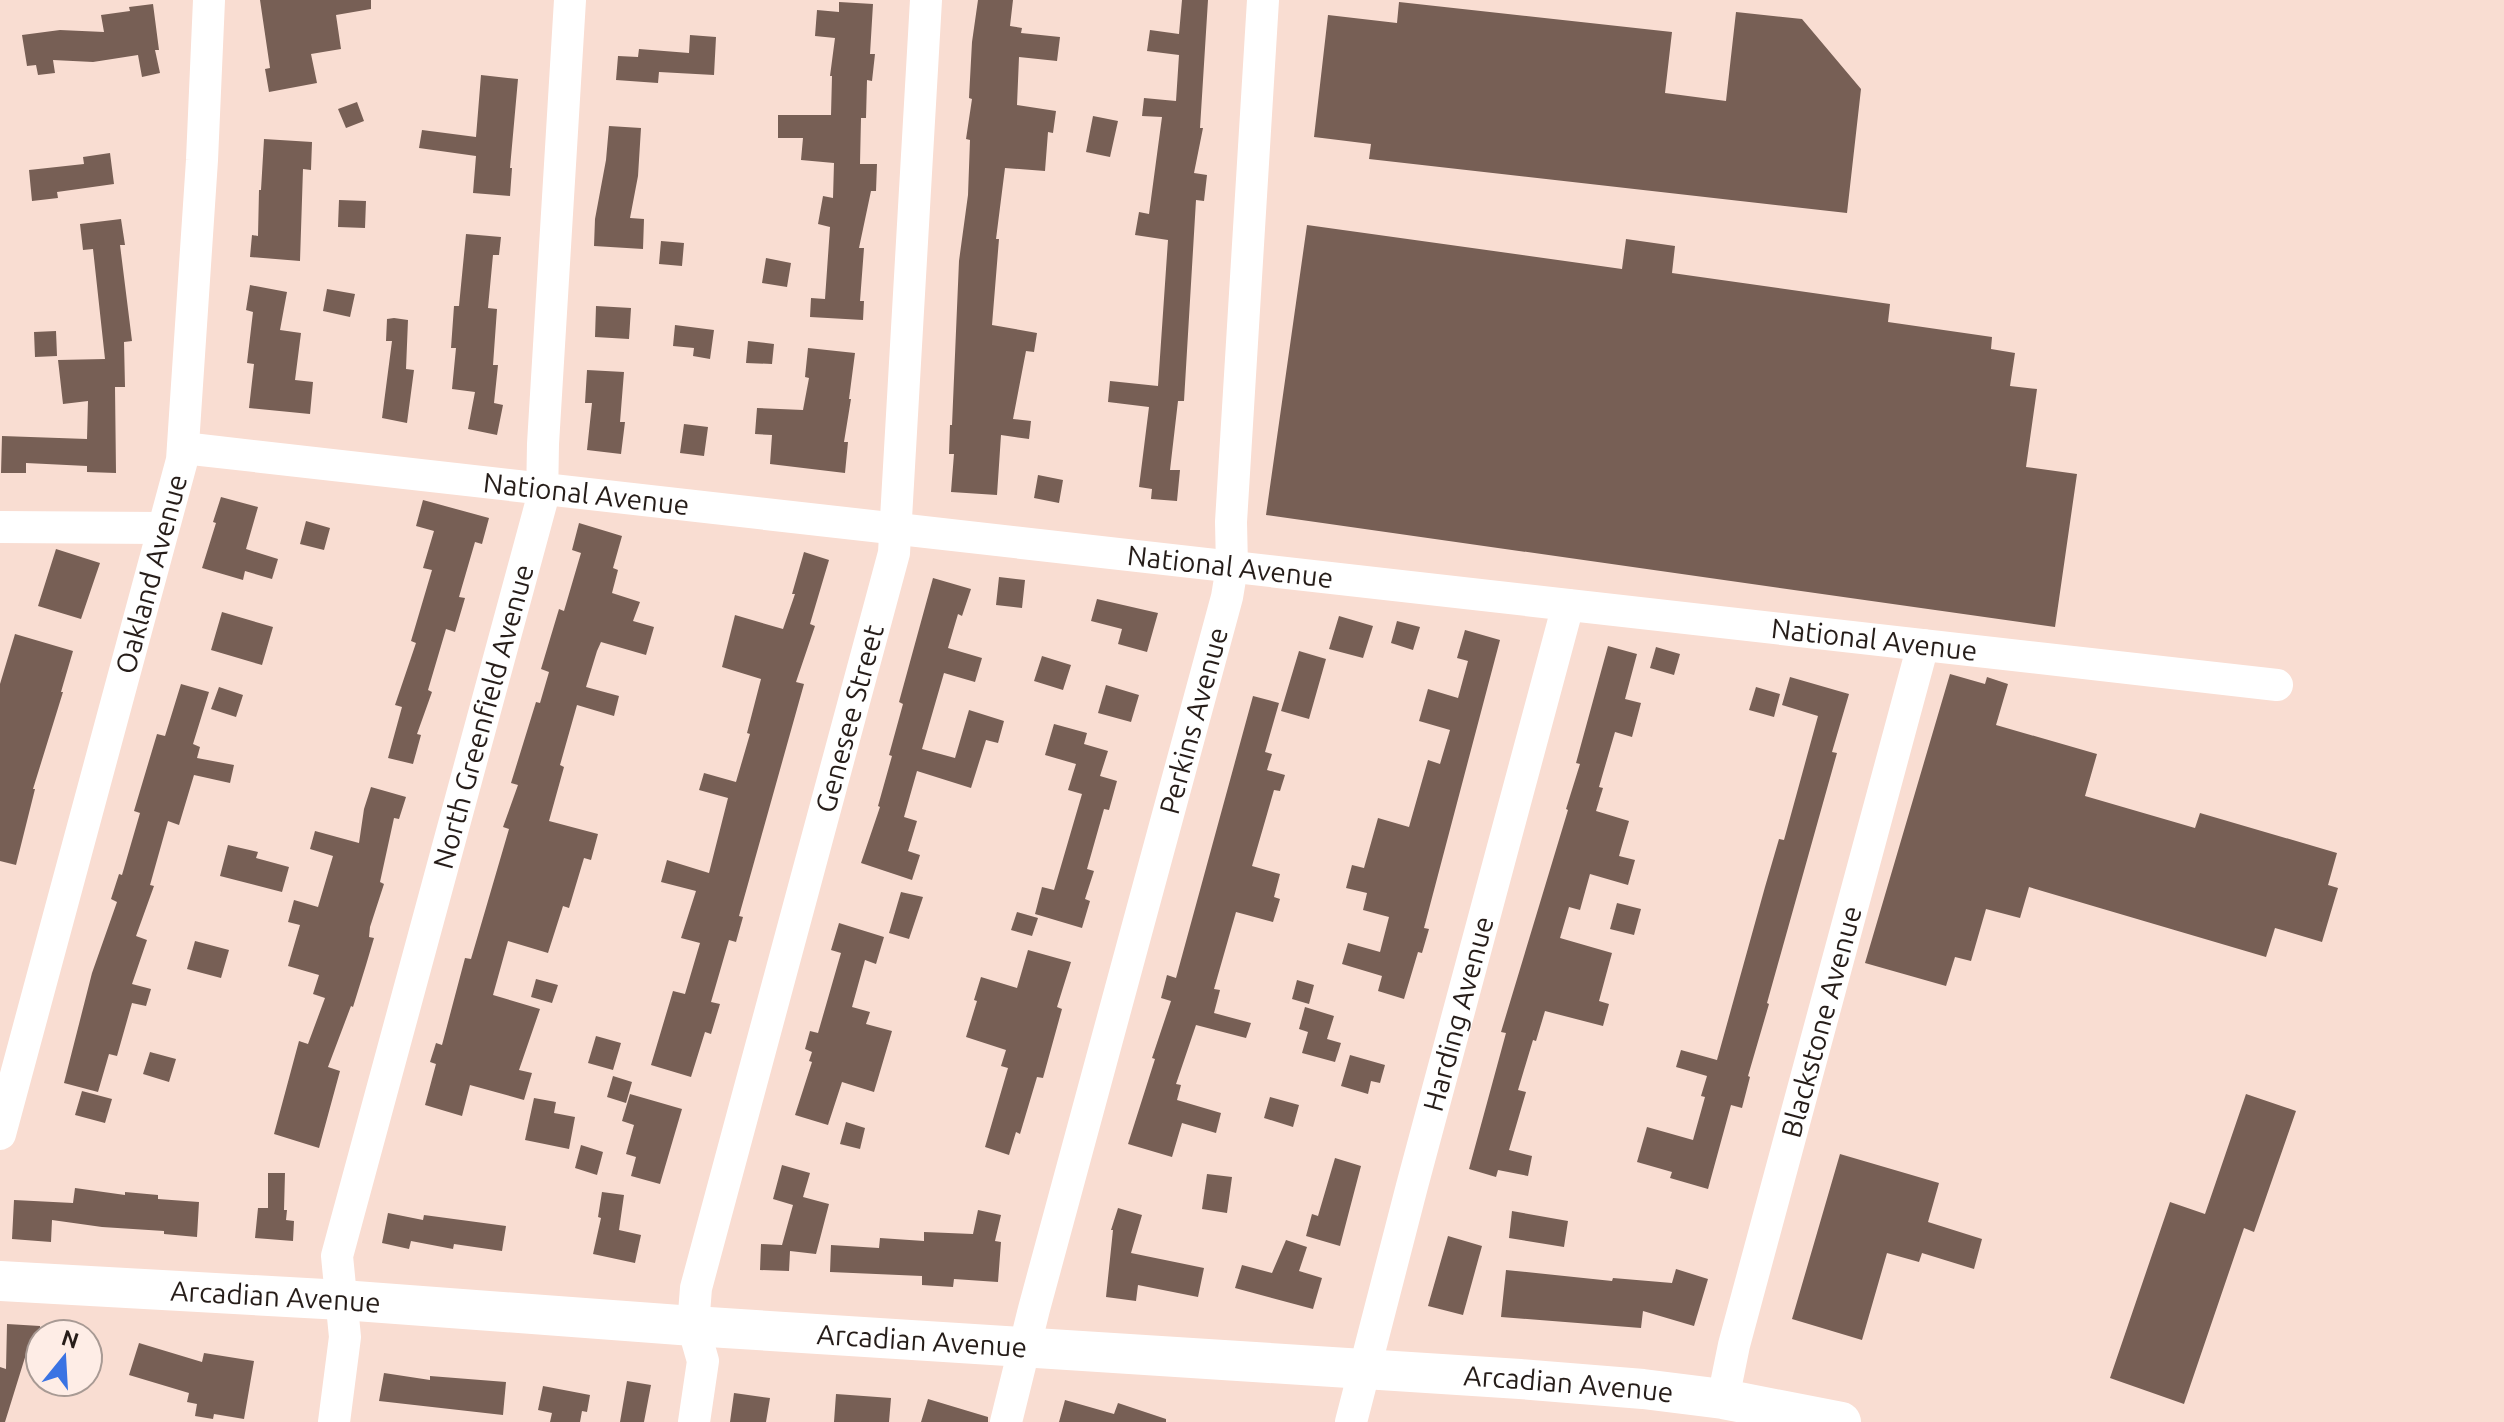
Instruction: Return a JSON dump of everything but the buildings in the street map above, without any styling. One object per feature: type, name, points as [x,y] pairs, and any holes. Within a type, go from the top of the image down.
[{"type":"main road","name":"Arcadian Avenue","points":[[0,1281],[342,1300],[1598,1386],[1723,1399],[1841,1422]]},
{"type":"street","name":"Oakland Avenue","points":[[0,1134],[183,448],[209,0]]},
{"type":"street","name":"North Greenfield Avenue","points":[[334,1422],[345,1337],[337,1256],[542,500],[570,0]]},
{"type":"street","name":"Genesee Street","points":[[694,1422],[703,1361],[693,1326],[696,1288],[890,568],[896,529],[926,0]]},
{"type":"street","name":"Perkins Avenue","points":[[1006,1422],[1107,1035],[1227,597],[1232,567],[1231,522],[1263,0]]},
{"type":"street","name":"National Avenue","points":[[183,448],[2277,685]]},
{"type":"street","points":[[0,527],[162,528]]},
{"type":"street","name":"Harding Avenue","points":[[1351,1422],[1568,605]]},
{"type":"street","name":"Blackstone Avenue","points":[[1723,1399],[1737,1330],[1923,645]]}]
